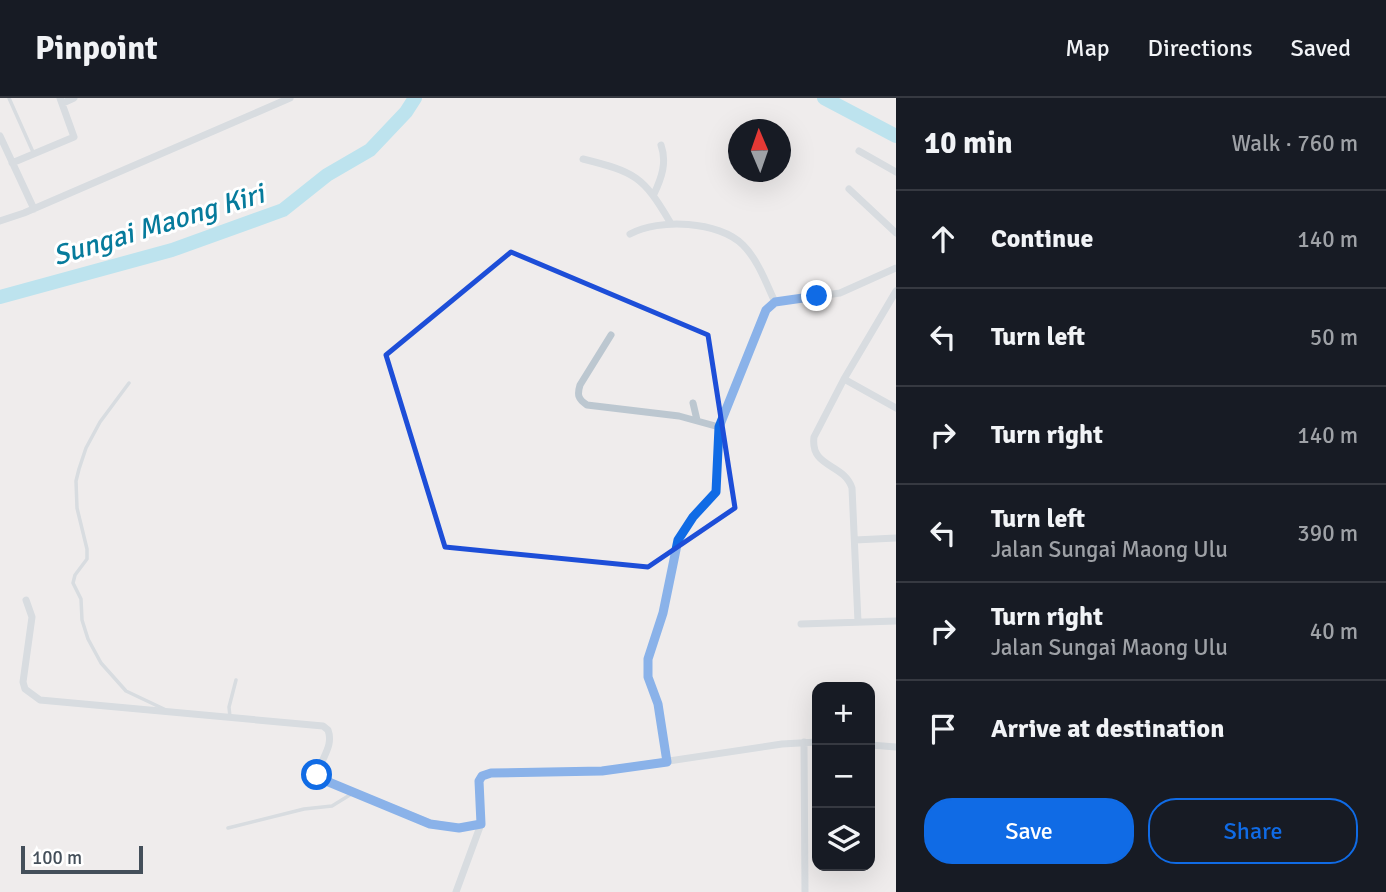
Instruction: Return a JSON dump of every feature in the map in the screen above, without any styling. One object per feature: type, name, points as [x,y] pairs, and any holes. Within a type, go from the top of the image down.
[{"type":"street","points":[[12,163],[74,136],[62,101],[75,98]]},
{"type":"street","points":[[0,221],[34,209],[290,98]]},
{"type":"street","points":[[0,136],[34,209]]},
{"type":"street","points":[[654,194],[661,180],[665,156],[661,145]]},
{"type":"street","points":[[859,151],[896,172]]},
{"type":"street","points":[[583,159],[625,172],[643,182],[654,194],[670,222]]},
{"type":"street","points":[[849,189],[896,233]]},
{"type":"street","points":[[630,234],[647,226],[670,222],[728,234],[743,245],[757,264],[775,302]]},
{"type":"street","points":[[667,762],[658,704],[646,668],[663,613],[678,540],[693,517],[716,492],[719,427],[766,310],[775,302],[840,293],[896,268]]},
{"type":"street","points":[[858,622],[850,481],[816,456],[814,437],[844,379],[896,291]]},
{"type":"street","points":[[611,335],[580,385],[580,400],[587,405],[697,420],[719,427]]},
{"type":"street","points":[[844,379],[896,408]]},
{"type":"street","points":[[693,403],[697,420]]},
{"type":"street","points":[[855,540],[896,538]]},
{"type":"street","points":[[26,600],[32,617],[23,682],[32,697],[50,702],[323,726],[328,730],[331,742],[317,775],[319,778],[430,824],[459,828],[481,824]]},
{"type":"street","points":[[801,624],[896,621]]},
{"type":"street","points":[[804,742],[805,892]]},
{"type":"street","points":[[456,892],[481,824],[479,781],[482,776],[491,773],[602,771],[812,742]]},
{"type":"street","points":[[875,745],[896,747]]},
{"type":"lane","points":[[9,98],[34,154]]},
{"type":"lane","points":[[129,383],[100,422],[86,448],[79,469],[76,481],[77,508],[87,559],[75,575],[73,583],[82,599],[82,620],[88,639],[101,663],[125,691],[169,712]]},
{"type":"lane","points":[[230,717],[229,707],[236,680]]},
{"type":"lane","points":[[228,828],[304,809],[332,806],[355,792]]},
{"type":"highlighted area","points":[[511,252],[708,335],[735,508],[648,567],[445,547],[386,355]]},
{"type":"waterway","name":"Sungai Maong Kiri","points":[[0,297],[172,250],[283,210],[327,175],[370,150],[406,112],[415,98]]},
{"type":"waterway","name":"Sungai Maong Kiri","points":[[824,98],[896,136]]},
{"type":"route","points":[[317,775],[430,824],[459,828],[481,824],[479,781],[482,776],[491,773],[602,771],[667,762],[658,704],[646,668],[663,613],[678,540],[693,517],[716,492],[719,427],[766,310],[775,302],[784,299],[817,296]]}]
